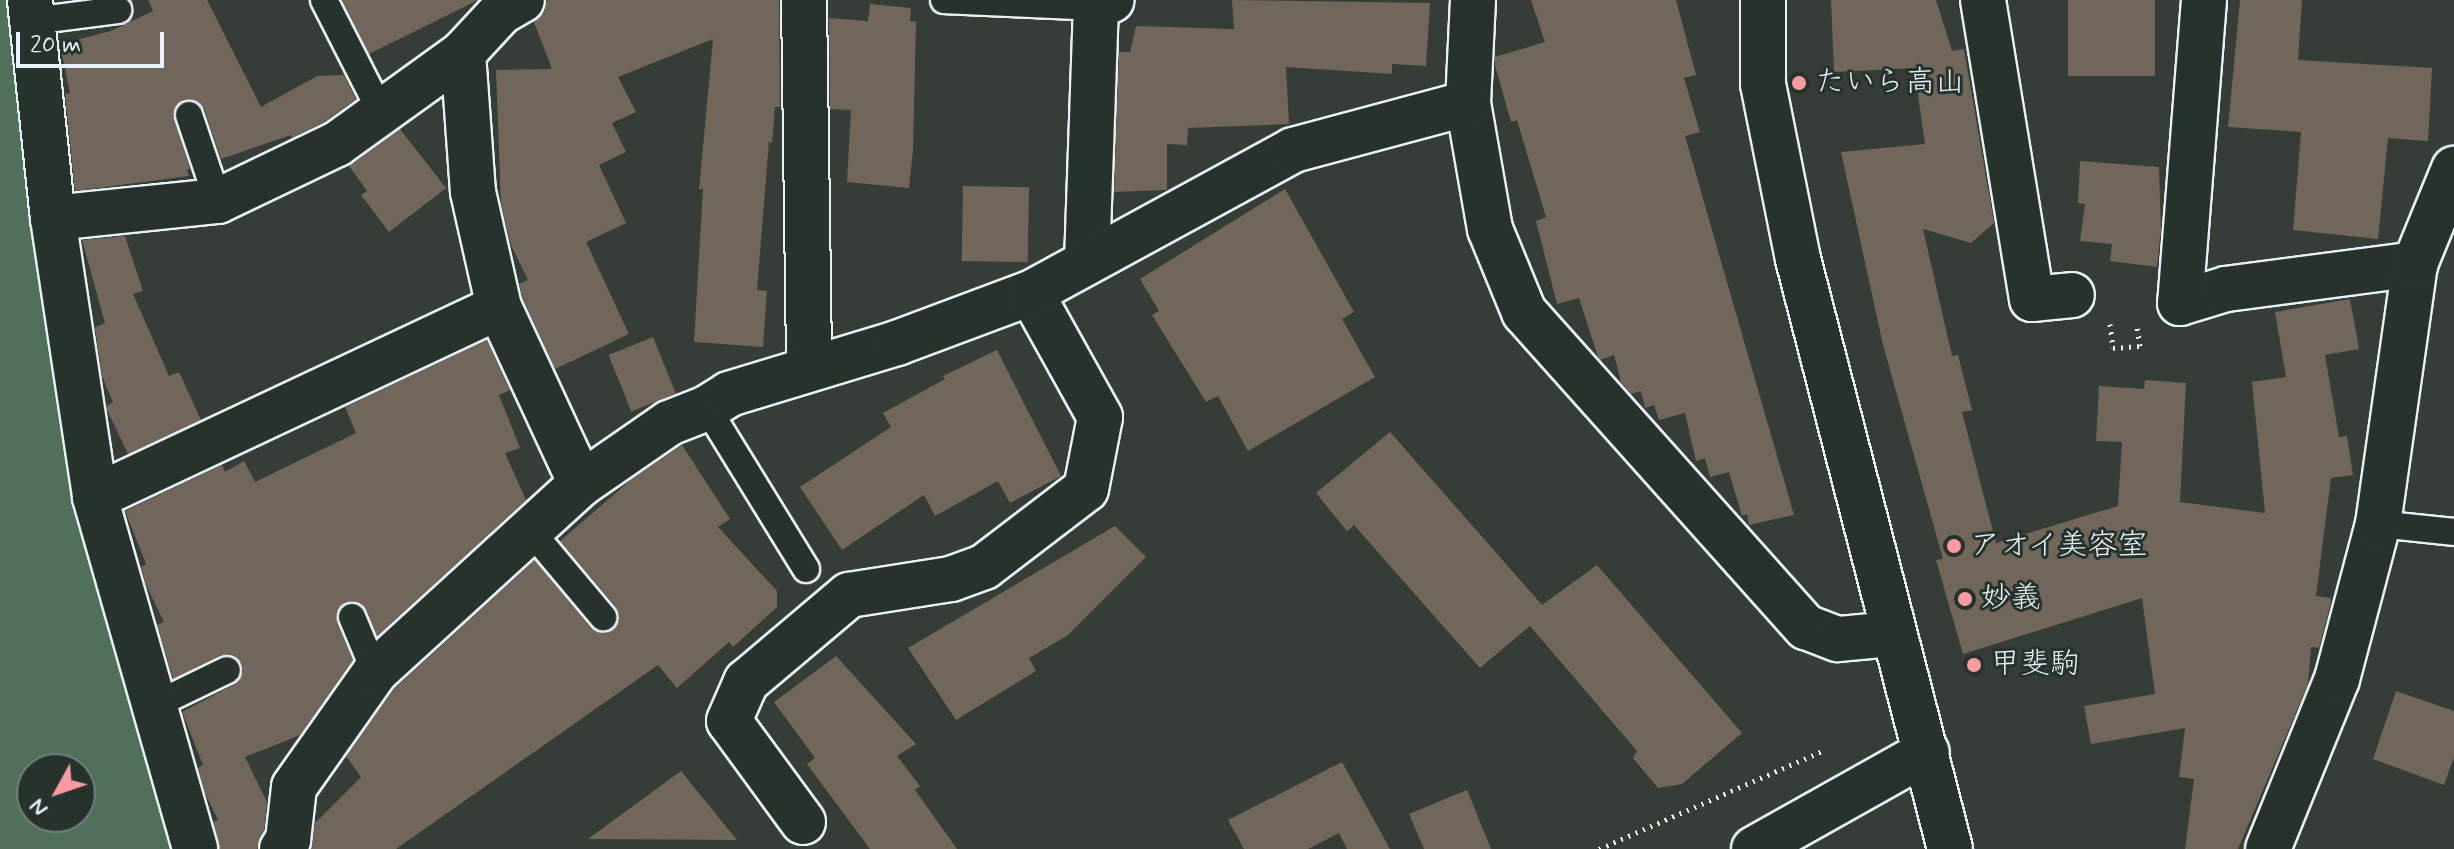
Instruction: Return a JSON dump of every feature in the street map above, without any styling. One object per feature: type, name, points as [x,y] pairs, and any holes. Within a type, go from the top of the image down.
[{"type":"street","points":[[53,218],[218,201],[337,144],[463,53],[501,12],[522,0]]},
{"type":"street","points":[[804,0],[809,369]]},
{"type":"street","points":[[1473,0],[1468,103],[1490,229],[1524,312],[1806,627],[1838,639],[1892,634]]},
{"type":"street","points":[[1763,0],[1763,84],[1798,259],[1892,634],[1927,752],[1950,849]]},
{"type":"street","points":[[1983,0],[2032,299],[2072,295]]},
{"type":"street","points":[[2204,0],[2180,303],[2226,289],[2415,264]]},
{"type":"street","points":[[1087,262],[1104,4]]},
{"type":"street","points":[[32,10],[53,218],[95,497],[195,849]]},
{"type":"street","points":[[463,53],[473,192],[499,307],[581,484]]},
{"type":"street","points":[[282,849],[288,840],[294,787],[375,672],[581,484],[669,423],[707,408],[729,394],[897,343],[1031,293],[1293,150],[1468,103]]},
{"type":"street","points":[[2268,849],[2337,679],[2378,524],[2415,264],[2454,169]]},
{"type":"street","points":[[803,822],[729,721],[746,682],[849,595],[951,579],[984,567],[1086,489],[1100,417],[1031,293]]},
{"type":"street","points":[[95,497],[499,307]]},
{"type":"street","points":[[1754,849],[1927,752]]},
{"type":"lane","points":[[324,0],[381,112]]},
{"type":"lane","points":[[944,0],[1104,4]]},
{"type":"lane","points":[[32,10],[118,10]]},
{"type":"lane","points":[[189,115],[218,201]]},
{"type":"lane","points":[[707,408],[806,569]]},
{"type":"lane","points":[[2378,524],[2454,532]]},
{"type":"lane","points":[[530,530],[603,617]]},
{"type":"lane","points":[[352,617],[375,672]]},
{"type":"lane","points":[[153,706],[227,670]]},
{"type":"path","points":[[2072,295],[2106,293],[2113,348],[2140,346],[2132,299],[2180,303]]},
{"type":"path","points":[[1599,849],[1833,746]]},
{"type":"green space","points":[[0,0],[12,0],[173,849],[0,849]]},
{"type":"building","points":[[148,0],[207,0],[261,107],[317,76],[344,75],[356,99],[324,122],[292,138],[291,135],[221,159],[204,109],[193,100],[185,100],[173,113],[190,169],[187,170],[189,176],[75,191],[65,94],[70,93],[60,44],[111,31],[153,11]]},
{"type":"building","points":[[342,0],[478,0],[369,54]]},
{"type":"building","points":[[547,0],[779,0],[780,107],[775,107],[772,143],[769,142],[757,290],[767,291],[763,347],[694,342],[703,188],[699,190],[713,39],[618,77],[636,112],[612,123],[626,152],[599,165],[626,223],[586,242],[629,334],[555,369],[523,299],[519,284],[528,280],[511,245],[501,204],[496,70],[552,69],[534,22],[544,12]]},
{"type":"building","points":[[1232,0],[1430,3],[1426,66],[1392,64],[1392,74],[1286,67],[1289,124],[1188,128],[1187,145],[1167,144],[1167,190],[1114,192],[1119,52],[1130,52],[1136,26],[1234,29]]},
{"type":"building","points":[[1531,0],[1676,0],[1696,75],[1684,78],[1700,132],[1685,136],[1794,515],[1749,525],[1747,514],[1742,516],[1729,472],[1710,477],[1705,458],[1696,461],[1685,413],[1659,420],[1654,405],[1645,408],[1641,391],[1631,394],[1621,382],[1614,355],[1600,360],[1598,357],[1579,298],[1557,304],[1536,221],[1546,217],[1517,120],[1511,122],[1495,65],[1495,57],[1545,42]]},
{"type":"building","points":[[1831,0],[1936,0],[1952,51],[1964,49],[1994,223],[1971,243],[1923,229],[1952,356],[1958,355],[1972,410],[1962,412],[1996,543],[2118,506],[2122,442],[2096,441],[2099,386],[2144,389],[2145,380],[2186,383],[2180,502],[2265,513],[2252,382],[2286,377],[2275,312],[2350,299],[2359,349],[2325,355],[2339,437],[2347,436],[2353,475],[2331,478],[2316,596],[2331,598],[2330,606],[2319,648],[2311,647],[2308,684],[2238,849],[2185,849],[2194,779],[2179,777],[2185,728],[2091,744],[2084,706],[2155,694],[2142,598],[1963,654],[1936,560],[1943,559],[1883,345],[1841,152],[1925,144],[1914,68],[1834,72]]},
{"type":"building","points":[[2068,0],[2155,0],[2155,76],[2068,76]]},
{"type":"building","points":[[2240,0],[2302,0],[2298,60],[2432,68],[2428,141],[2388,138],[2378,239],[2293,230],[2301,132],[2228,127]]},
{"type":"building","points":[[870,4],[911,8],[910,21],[916,22],[909,188],[847,182],[851,110],[830,109],[829,18],[868,21]]},
{"type":"building","points":[[400,129],[446,188],[389,232],[361,195],[367,191],[349,166]]},
{"type":"building","points":[[2080,161],[2159,167],[2161,229],[2157,267],[2110,261],[2112,244],[2080,241],[2085,204],[2078,203]]},
{"type":"building","points":[[963,186],[1029,187],[1028,262],[962,261]]},
{"type":"building","points":[[1285,189],[1354,312],[1342,319],[1375,377],[1248,451],[1218,396],[1206,402],[1152,315],[1159,311],[1140,279]]},
{"type":"building","points":[[125,236],[143,291],[133,294],[169,376],[179,372],[201,420],[128,454],[106,406],[113,402],[102,376],[95,327],[105,323],[82,240]]},
{"type":"building","points":[[653,337],[676,394],[631,412],[608,355]]},
{"type":"building","points":[[487,340],[510,390],[499,395],[520,448],[505,453],[526,500],[377,636],[362,605],[353,601],[340,607],[337,622],[353,660],[300,735],[245,757],[267,802],[264,831],[257,849],[219,849],[213,822],[218,820],[205,793],[198,768],[203,765],[182,712],[235,684],[243,672],[242,664],[235,656],[221,655],[173,679],[157,625],[164,622],[146,585],[141,567],[146,564],[125,511],[222,465],[225,472],[244,461],[255,482],[356,433],[345,407]]},
{"type":"building","points":[[997,350],[1061,476],[1010,503],[998,481],[935,516],[924,495],[842,550],[800,487],[891,427],[883,413],[945,379],[943,376]]},
{"type":"building","points":[[1390,432],[1542,605],[1597,565],[1742,733],[1682,784],[1658,788],[1633,758],[1637,751],[1530,626],[1480,668],[1354,525],[1347,531],[1316,493]]},
{"type":"building","points":[[682,445],[730,519],[718,527],[777,591],[777,607],[733,647],[729,642],[677,688],[658,665],[396,849],[311,849],[315,823],[361,777],[346,756],[394,689],[535,560],[591,628],[605,633],[614,629],[619,615],[616,607],[560,541],[632,479]]},
{"type":"building","points":[[1115,526],[1146,557],[1068,635],[1029,658],[1036,671],[956,720],[908,648]]},
{"type":"building","points":[[836,656],[916,744],[897,756],[920,786],[915,790],[957,849],[870,849],[807,764],[815,758],[774,702]]},
{"type":"building","points":[[2396,691],[2454,711],[2454,757],[2444,785],[2373,759]]},
{"type":"building","points":[[1342,762],[1390,849],[1347,849],[1339,833],[1308,849],[1244,849],[1228,820]]},
{"type":"building","points":[[681,771],[737,840],[588,839]]},
{"type":"building","points":[[1467,790],[1491,849],[1424,849],[1409,814]]},
{"type":"place","name":"たいら高山","points":[[1799,83]]},
{"type":"place","name":"アオイ美容室","points":[[1954,546]]},
{"type":"place","name":"妙義","points":[[1965,599]]},
{"type":"place","name":"甲斐駒","points":[[1974,665]]}]
